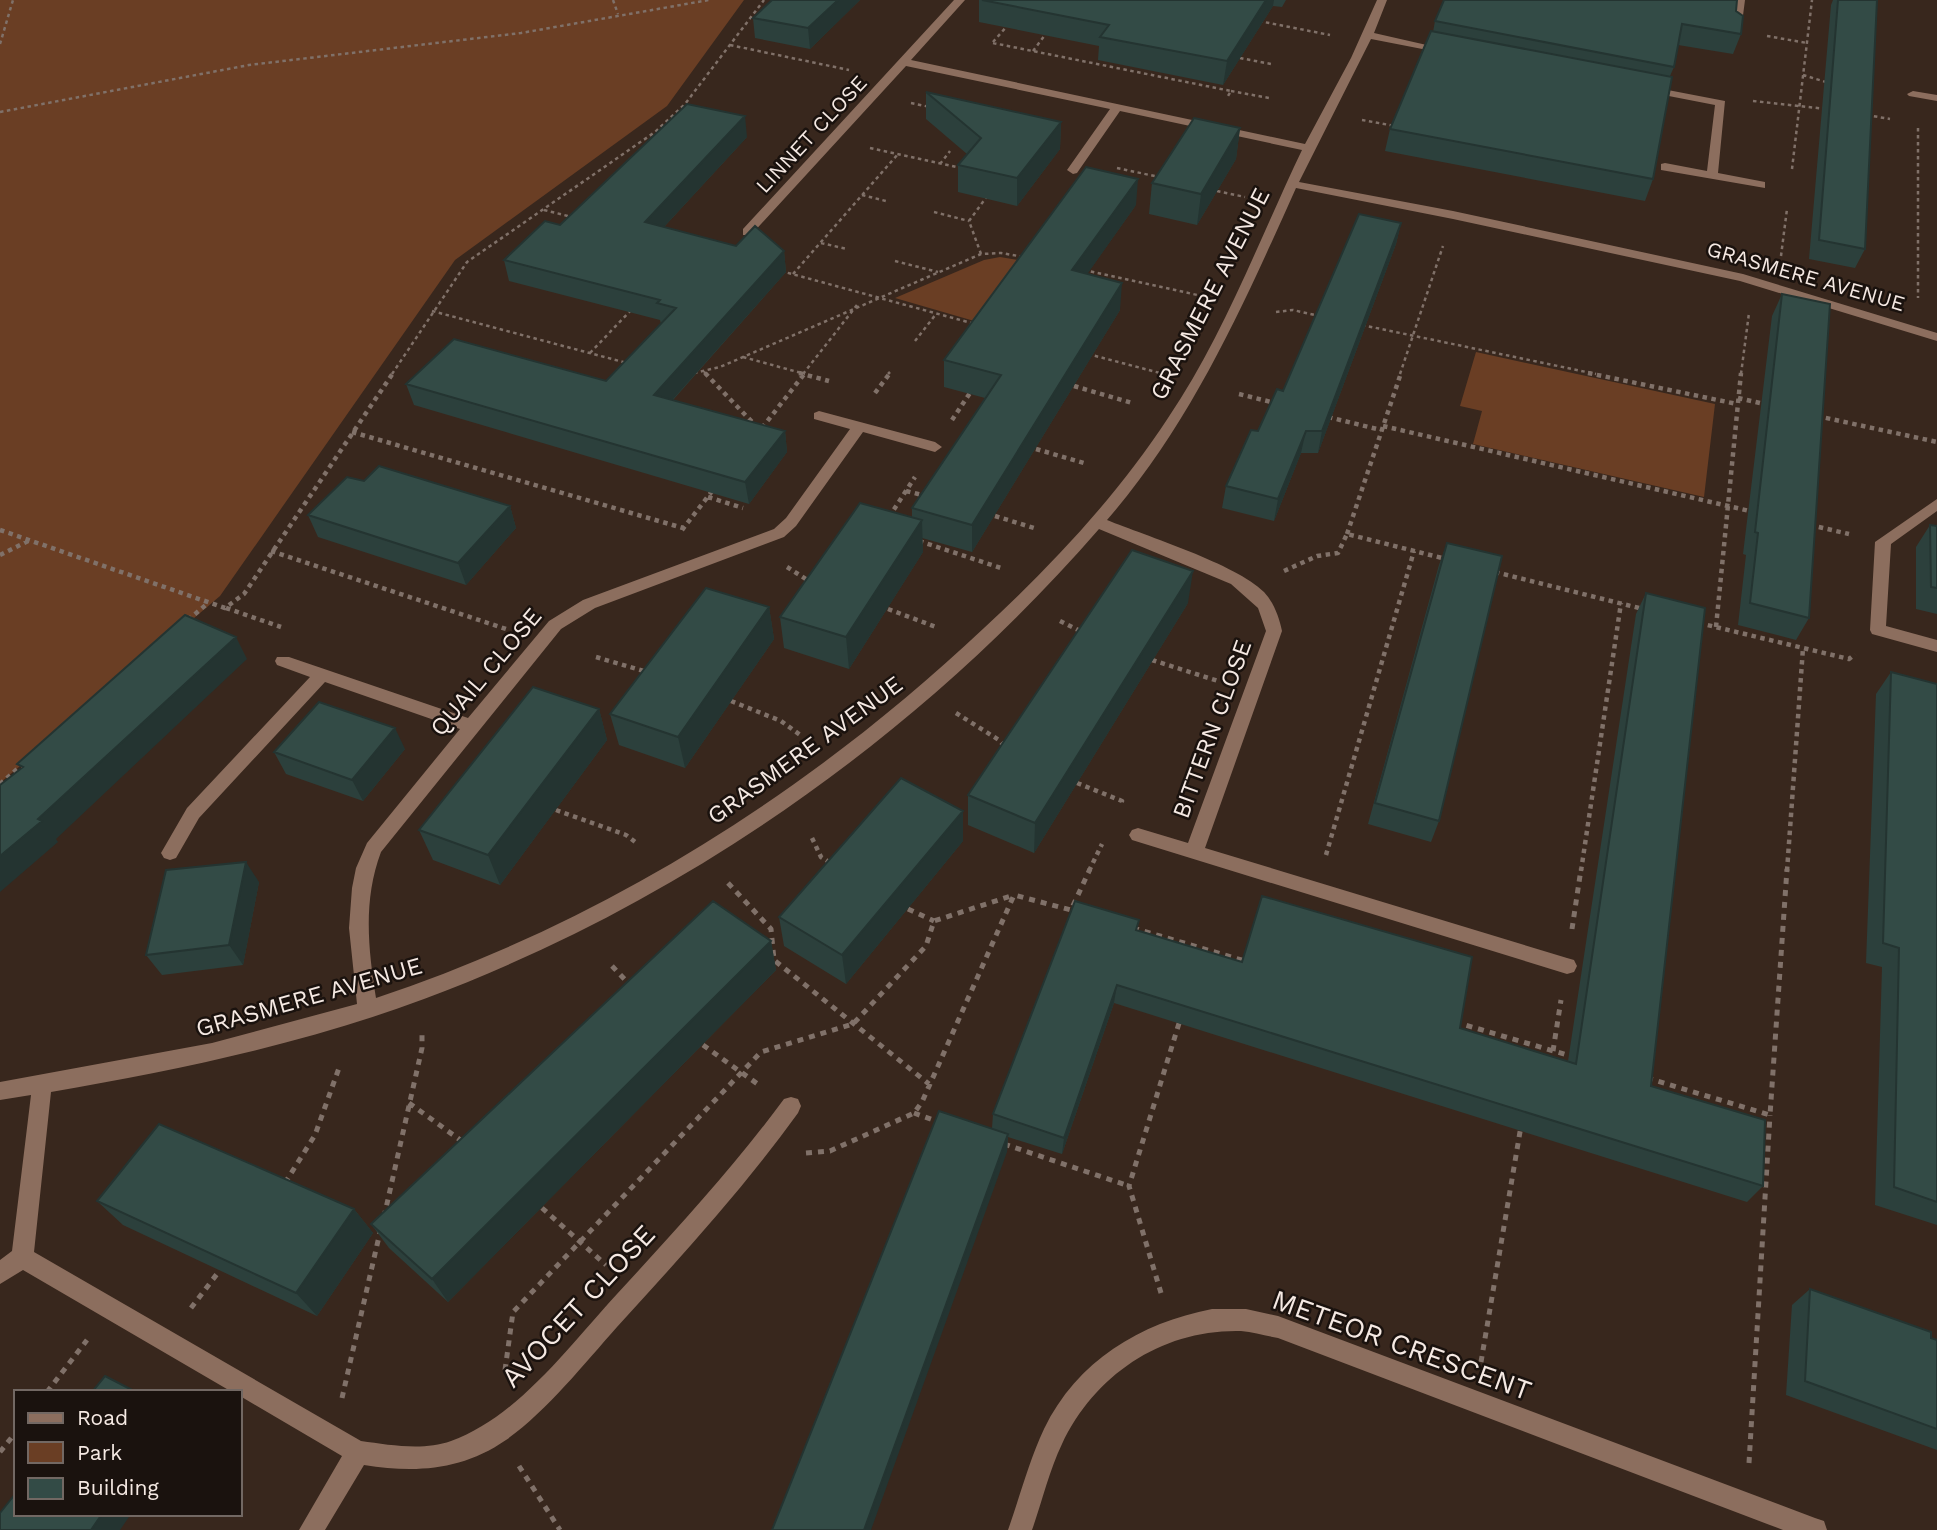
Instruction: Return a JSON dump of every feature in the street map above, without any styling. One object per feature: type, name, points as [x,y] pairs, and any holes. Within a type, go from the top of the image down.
[{"type":"street","name":"LINNET CLOSE","points":[[747,232],[960,0]]},
{"type":"street","name":"GRASMERE AVENUE","points":[[0,1091],[200,1054],[274,1037],[421,992],[519,953],[580,923],[702,855],[777,806],[872,736],[1023,601],[1097,522],[1172,424],[1198,383],[1309,148],[1367,38],[1382,0]]},
{"type":"street","points":[[1736,31],[1740,0]]},
{"type":"street","points":[[1367,38],[1464,54]]},
{"type":"street","points":[[903,62],[1309,148]]},
{"type":"street","points":[[1639,88],[1721,103],[1713,176]]},
{"type":"street","points":[[1913,94],[1937,97]]},
{"type":"street","points":[[1077,165],[1117,107]]},
{"type":"street","points":[[1665,167],[1761,185]]},
{"type":"street","name":"GRASMERE AVENUE","points":[[1292,184],[1453,215],[1743,278],[1937,337]]},
{"type":"street","points":[[819,416],[935,447]]},
{"type":"street","name":"QUAIL CLOSE","points":[[368,1010],[358,924],[359,889],[373,848],[541,640],[569,614],[779,533],[791,522],[859,427]]},
{"type":"street","points":[[1937,504],[1883,542],[1878,630],[1937,646]]},
{"type":"street","name":"BITTERN CLOSE","points":[[1097,522],[1228,575],[1262,598],[1272,614],[1274,631],[1194,852]]},
{"type":"street","points":[[283,661],[471,726]]},
{"type":"street","points":[[170,853],[193,813],[322,674]]},
{"type":"street","name":"BITTERN CLOSE","points":[[1138,835],[1567,966]]},
{"type":"street","points":[[0,1273],[23,1257],[41,1085]]},
{"type":"street","name":"AVOCET CLOSE","points":[[23,1257],[358,1452],[401,1459],[450,1454],[497,1433],[550,1385],[753,1158],[791,1107]]},
{"type":"street","name":"METEOR CRESCENT","points":[[1020,1530],[1052,1437],[1074,1399],[1102,1368],[1135,1346],[1172,1330],[1209,1321],[1241,1320],[1278,1328],[1815,1530]]},
{"type":"street","points":[[311,1530],[358,1452]]},
{"type":"path","points":[[0,44],[13,0]]},
{"type":"path","points":[[613,0],[618,14]]},
{"type":"path","points":[[0,112],[249,65],[521,33],[709,0]]},
{"type":"path","points":[[0,530],[225,608],[244,594],[467,261],[655,132],[685,104],[764,0]]},
{"type":"path","points":[[1791,177],[1812,0]]},
{"type":"path","points":[[965,75],[1015,17]]},
{"type":"path","points":[[1252,19],[1367,38]]},
{"type":"path","points":[[1736,31],[1807,43]]},
{"type":"path","points":[[730,45],[888,78]]},
{"type":"path","points":[[1240,58],[1271,64]]},
{"type":"path","points":[[1135,111],[1165,66]]},
{"type":"path","points":[[1803,75],[1829,83]]},
{"type":"path","points":[[1231,91],[1269,98]]},
{"type":"path","points":[[873,95],[939,109]]},
{"type":"path","points":[[1721,103],[1739,100],[1833,110]]},
{"type":"path","points":[[1327,113],[1406,128]]},
{"type":"path","points":[[1857,114],[1894,119]]},
{"type":"path","points":[[1914,331],[1919,294],[1918,123]]},
{"type":"path","points":[[832,139],[965,169]]},
{"type":"path","points":[[940,164],[950,151]]},
{"type":"path","points":[[793,274],[898,154]]},
{"type":"path","points":[[1077,165],[1160,178]]},
{"type":"path","points":[[968,221],[993,188]]},
{"type":"path","points":[[1217,191],[1245,197]]},
{"type":"path","points":[[862,195],[886,201]]},
{"type":"path","points":[[1780,264],[1788,201]]},
{"type":"path","points":[[543,210],[583,220]]},
{"type":"path","points":[[934,212],[968,221]]},
{"type":"path","points":[[1248,586],[1317,556],[1338,553],[1347,534],[1453,215]]},
{"type":"path","points":[[968,221],[981,254]]},
{"type":"path","points":[[821,243],[847,249]]},
{"type":"path","points":[[689,374],[704,372],[981,254],[1001,253],[1029,260]]},
{"type":"path","points":[[895,261],[938,272]]},
{"type":"path","points":[[770,268],[981,326]]},
{"type":"path","name":"GRASMERE AVENUE","points":[[1078,268],[1202,296]]},
{"type":"path","points":[[1097,283],[1103,274]]},
{"type":"path","points":[[590,353],[636,305]]},
{"type":"path","points":[[704,372],[760,430],[858,305]]},
{"type":"path","points":[[1716,627],[1737,404],[1749,313],[1753,307]]},
{"type":"path","points":[[1276,312],[1293,310],[1320,316]]},
{"type":"path","points":[[432,311],[630,364]]},
{"type":"path","points":[[915,341],[936,314]]},
{"type":"path","points":[[1360,324],[1737,404]]},
{"type":"path","name":"GRASMERE AVENUE","points":[[1082,352],[1160,373]]},
{"type":"path","points":[[875,393],[890,372]]},
{"type":"path","points":[[1074,386],[1132,403]]},
{"type":"path","points":[[1239,394],[1278,404]]},
{"type":"path","points":[[1738,398],[1764,404]]},
{"type":"path","points":[[1804,413],[1937,442]]},
{"type":"path","points":[[1316,414],[1763,514]]},
{"type":"path","points":[[352,432],[683,528]]},
{"type":"path","points":[[1036,449],[1084,463]]},
{"type":"path","points":[[638,586],[715,488]]},
{"type":"path","points":[[906,491],[937,499]]},
{"type":"path","points":[[995,516],[1034,528]]},
{"type":"path","points":[[1798,522],[1883,542]]},
{"type":"path","points":[[1347,534],[1453,561]]},
{"type":"path","points":[[0,555],[30,540]]},
{"type":"path","points":[[917,541],[1002,568]]},
{"type":"path","points":[[271,551],[541,640]]},
{"type":"path","points":[[1316,890],[1414,551]]},
{"type":"path","points":[[1492,571],[1648,610]]},
{"type":"path","points":[[187,620],[208,602]]},
{"type":"path","points":[[1553,1051],[1621,603]]},
{"type":"path","points":[[888,609],[936,627]]},
{"type":"path","points":[[1689,620],[1850,659],[1878,630]]},
{"type":"path","points":[[1060,621],[1092,637]]},
{"type":"path","points":[[596,657],[656,675]]},
{"type":"path","points":[[1152,660],[1252,690]]},
{"type":"path","points":[[924,692],[999,740],[1013,756]]},
{"type":"path","points":[[731,701],[781,720],[803,737]]},
{"type":"path","points":[[0,784],[31,757]]},
{"type":"path","points":[[908,909],[934,921],[1014,895],[1071,910],[1122,801],[1077,783]]},
{"type":"path","points":[[556,810],[626,835],[638,844]]},
{"type":"path","points":[[1109,828],[1138,835]]},
{"type":"path","points":[[812,838],[821,857],[838,868]]},
{"type":"path","points":[[702,855],[771,929],[774,960],[929,1084]]},
{"type":"path","points":[[753,1158],[830,1151],[914,1113],[1014,895]]},
{"type":"path","points":[[561,1530],[497,1433],[513,1312],[761,1052],[853,1024],[926,946],[934,921]]},
{"type":"path","points":[[1198,961],[1202,948]]},
{"type":"path","points":[[612,966],[637,992]]},
{"type":"path","points":[[332,1439],[422,1048],[421,992]]},
{"type":"path","points":[[1172,1330],[1129,1186],[1181,1014]]},
{"type":"path","points":[[703,1045],[791,1107]]},
{"type":"path","points":[[1532,1059],[1534,1046]]},
{"type":"path","points":[[279,1193],[315,1135],[340,1068]]},
{"type":"path","points":[[409,1103],[473,1149]]},
{"type":"path","points":[[914,1113],[952,1126]]},
{"type":"path","points":[[1475,1403],[1522,1114]]},
{"type":"path","points":[[1746,1504],[1770,1115]]},
{"type":"path","points":[[1002,1143],[1129,1186]]},
{"type":"path","points":[[541,1208],[635,1291]]},
{"type":"path","points":[[49,1390],[111,1308]]},
{"type":"path","points":[[0,1452],[14,1434]]},
{"type":"green space","points":[[0,0],[744,0],[667,106],[455,260],[220,596],[0,783]]},
{"type":"green space","points":[[1000,257],[1025,261],[981,323],[895,298],[984,260]]},
{"type":"green space","points":[[1476,352],[1715,404],[1704,497],[1473,444],[1482,411],[1460,406]]},
{"type":"building","points":[[772,0],[838,0],[808,28],[753,18]]},
{"type":"building","points":[[982,0],[1266,0],[1227,61],[1100,37],[1109,25]]},
{"type":"building","points":[[1444,0],[1737,0],[1736,11],[1743,16],[1741,34],[1682,24],[1674,67],[1435,21]]},
{"type":"building","points":[[1838,0],[1877,0],[1865,249],[1819,240]]},
{"type":"building","points":[[1431,31],[1672,77],[1653,179],[1390,129]]},
{"type":"building","points":[[926,92],[1061,122],[1017,178],[958,165],[981,138]]},
{"type":"building","points":[[687,104],[745,116],[645,222],[736,246],[755,226],[784,251],[654,395],[785,431],[745,482],[406,384],[454,339],[606,381],[676,308],[657,303],[660,300],[504,260],[545,221],[560,225]]},
{"type":"building","points":[[1194,118],[1240,128],[1201,194],[1152,183]]},
{"type":"building","points":[[1086,167],[1138,179],[1072,270],[1122,283],[972,525],[912,508],[1001,375],[944,360]]},
{"type":"building","points":[[1359,214],[1401,223],[1322,431],[1306,431],[1278,499],[1226,486],[1251,430],[1258,431],[1277,389],[1283,391]]},
{"type":"building","points":[[1782,294],[1830,304],[1809,618],[1750,603],[1758,533],[1755,532]]},
{"type":"building","points":[[379,466],[510,506],[458,563],[308,515],[347,477],[364,481]]},
{"type":"building","points":[[860,503],[922,520],[846,637],[780,617]]},
{"type":"building","points":[[1930,525],[1937,526],[1937,588],[1931,587]]},
{"type":"building","points":[[1447,543],[1502,556],[1439,821],[1375,803]]},
{"type":"building","points":[[1132,550],[1193,571],[1035,823],[968,795]]},
{"type":"building","points":[[706,588],[769,607],[678,737],[610,714]]},
{"type":"building","points":[[1646,593],[1705,608],[1651,1086],[1765,1120],[1763,1186],[1117,985],[1064,1138],[993,1114],[1075,901],[1139,920],[1136,930],[1242,962],[1262,896],[1472,957],[1460,1028],[1576,1064]]},
{"type":"building","points":[[185,615],[236,637],[38,819],[42,821],[0,856],[0,785],[23,767],[17,764]]},
{"type":"building","points":[[1891,672],[1937,684],[1937,1202],[1894,1187],[1899,948],[1883,943]]},
{"type":"building","points":[[533,687],[599,709],[488,855],[419,830]]},
{"type":"building","points":[[319,702],[395,728],[352,780],[274,752]]},
{"type":"building","points":[[901,778],[963,811],[842,955],[779,917]]},
{"type":"building","points":[[246,862],[229,945],[146,955],[166,870]]},
{"type":"building","points":[[713,901],[771,941],[432,1279],[371,1224]]},
{"type":"building","points":[[939,1111],[1008,1134],[864,1530],[772,1530]]},
{"type":"building","points":[[159,1124],[354,1209],[296,1293],[97,1201]]},
{"type":"building","points":[[1810,1289],[1931,1332],[1931,1338],[1937,1340],[1937,1429],[1805,1381]]},
{"type":"building","points":[[105,1376],[132,1390],[94,1390]]},
{"type":"building","points":[[14,1496],[14,1516],[101,1516],[91,1530],[0,1530],[0,1513]]}]
